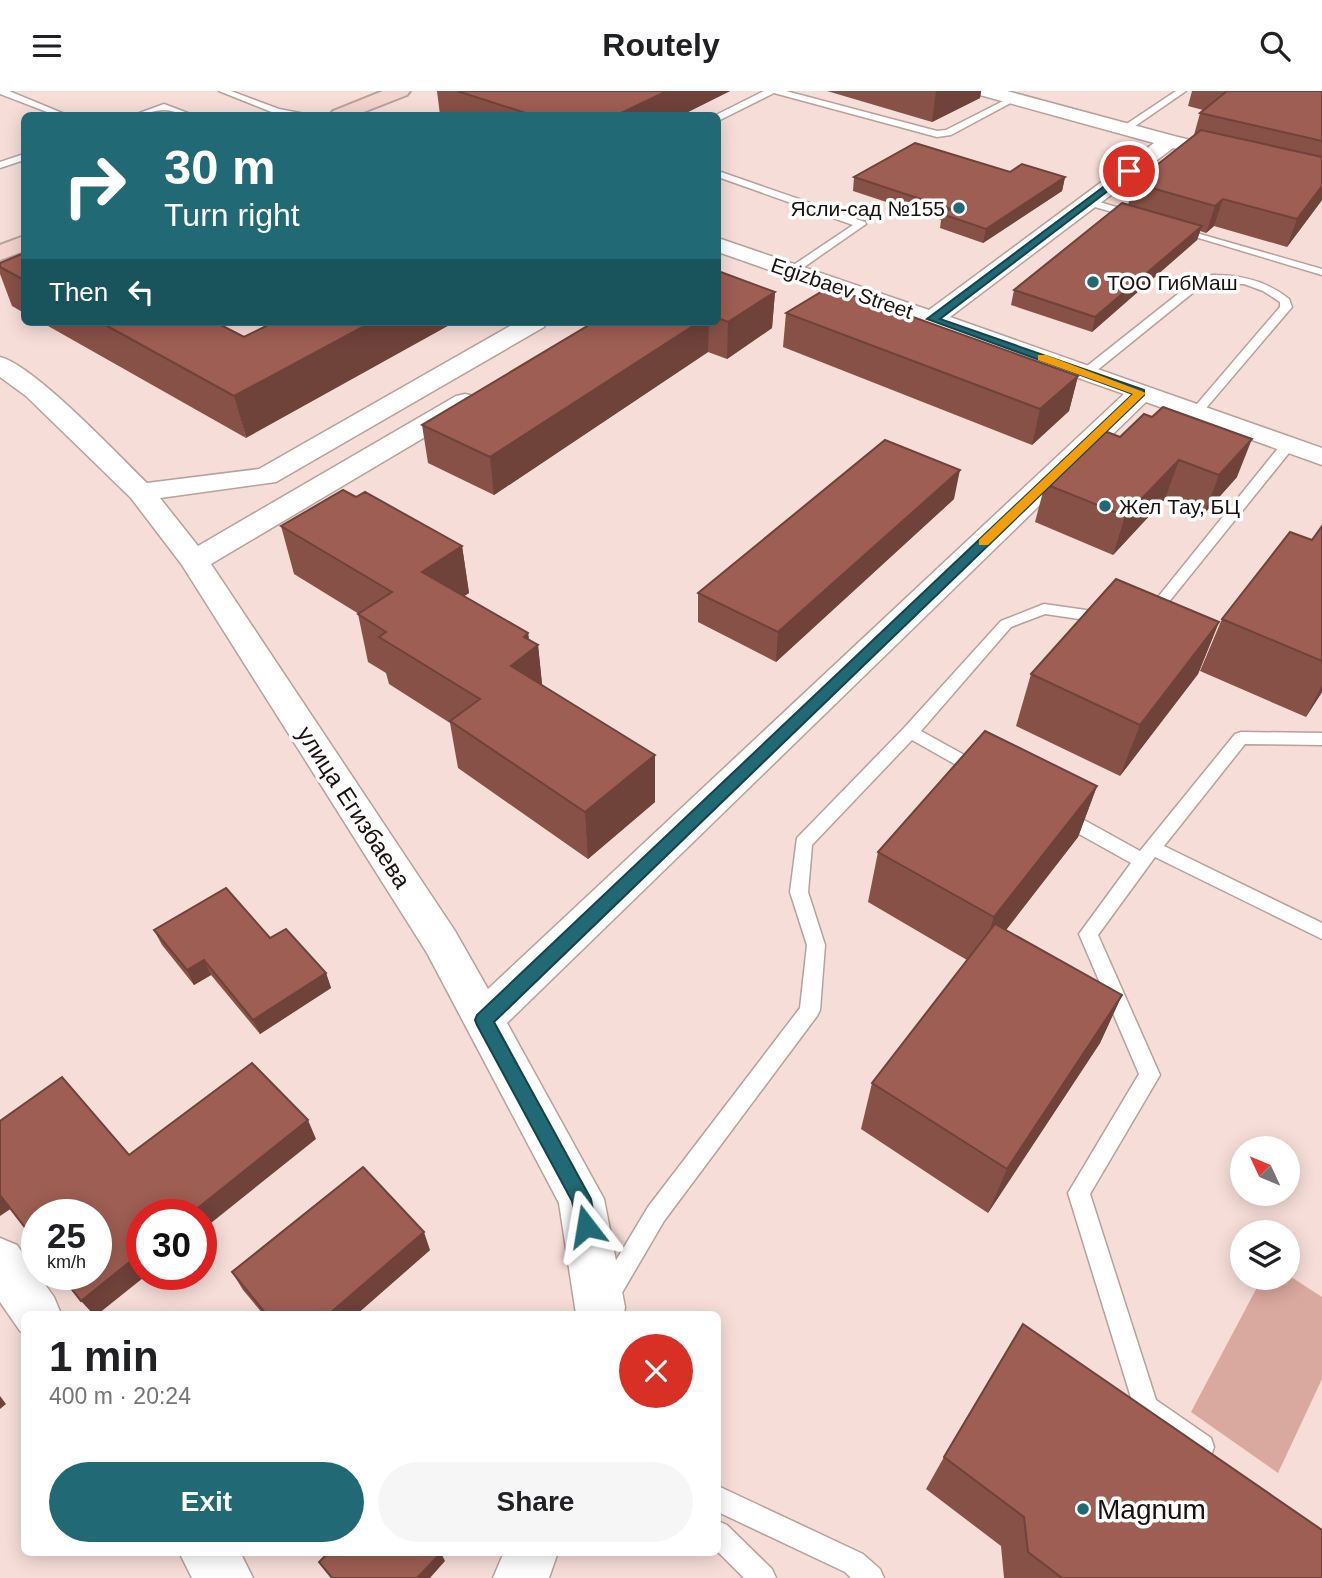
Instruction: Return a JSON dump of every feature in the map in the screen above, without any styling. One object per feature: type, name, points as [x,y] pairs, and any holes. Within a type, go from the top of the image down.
[{"type":"main road","points":[[348,112],[400,91]]},
{"type":"main road","points":[[0,253],[21,244]]},
{"type":"street","points":[[986,91],[1169,141],[1322,178]]},
{"type":"street","points":[[932,319],[1169,141]]},
{"type":"street","name":"Egizbaev Street","points":[[721,249],[932,319],[1322,457]]},
{"type":"street","points":[[141,492],[266,476],[528,326]]},
{"type":"street","name":"улица Егизбаева","points":[[0,365],[35,391],[141,492],[194,561],[441,942],[581,1199],[601,1311]]},
{"type":"street","points":[[194,561],[481,393]]},
{"type":"street","points":[[484,1020],[1140,393]]},
{"type":"street","points":[[266,476],[301,498]]},
{"type":"street","points":[[0,1262],[35,1311]]},
{"type":"street","points":[[209,1556],[225,1578]]},
{"type":"street","points":[[521,1578],[529,1556]]},
{"type":"lane","points":[[1,91],[54,112]]},
{"type":"lane","points":[[223,91],[284,112]]},
{"type":"lane","points":[[721,117],[774,91],[937,134],[948,133],[1014,99]]},
{"type":"lane","points":[[1125,129],[1182,91]]},
{"type":"lane","points":[[148,112],[164,107],[179,112]]},
{"type":"lane","points":[[0,166],[21,158]]},
{"type":"lane","points":[[721,175],[861,224],[793,271]]},
{"type":"lane","points":[[1089,202],[1154,222]]},
{"type":"lane","points":[[1167,226],[1322,272]]},
{"type":"lane","points":[[1086,373],[1202,280],[1245,281],[1272,289],[1285,301],[1286,307],[1197,411]]},
{"type":"lane","points":[[601,1311],[656,1214],[810,1010],[816,945],[799,892],[803,843],[910,732],[1006,624],[1044,609],[1127,621],[1155,610],[1288,445]]},
{"type":"lane","points":[[910,732],[995,779]]},
{"type":"lane","points":[[1223,1462],[1146,1408],[1079,1193],[1150,1075],[1088,935],[1147,854],[1241,738],[1322,739]]},
{"type":"lane","points":[[1044,806],[1322,932]]},
{"type":"lane","points":[[721,1500],[854,1563],[871,1578]]},
{"type":"lane","points":[[721,1537],[763,1578]]},
{"type":"shaded area","points":[[1300,1283],[1322,1297],[1322,1379],[1278,1473],[1191,1412],[1256,1290],[1300,1290]]},
{"type":"building","points":[[457,91],[667,91],[623,112],[523,112]]},
{"type":"building","points":[[1227,91],[1322,91],[1322,141],[1200,113]]},
{"type":"building","points":[[1201,130],[1322,157],[1322,186],[1297,219],[1223,199],[1215,206],[1134,183]]},
{"type":"building","points":[[915,143],[1010,172],[1022,164],[1065,177],[986,229],[942,214],[951,209],[854,177]]},
{"type":"building","points":[[1122,203],[1202,226],[1095,317],[1014,290]]},
{"type":"building","points":[[21,254],[21,278],[0,267],[0,263]]},
{"type":"building","points":[[721,272],[775,292],[728,322],[721,319]]},
{"type":"building","points":[[829,287],[1078,376],[1040,409],[786,313]]},
{"type":"building","points":[[107,326],[223,326],[244,337],[266,326],[365,326],[234,396]]},
{"type":"building","points":[[587,326],[693,326],[490,457],[422,425]]},
{"type":"building","points":[[1163,407],[1252,439],[1219,475],[1179,460],[1125,516],[1045,484],[1102,430],[1120,437],[1144,414],[1152,417]]},
{"type":"building","points":[[885,440],[960,470],[778,632],[698,593]]},
{"type":"building","points":[[343,490],[356,497],[365,492],[462,546],[422,572],[528,633],[524,637],[538,645],[511,666],[655,755],[585,812],[450,721],[480,699],[379,637],[386,632],[358,614],[392,592],[281,526]]},
{"type":"building","points":[[1322,526],[1322,661],[1222,619],[1290,532],[1312,540]]},
{"type":"building","points":[[1116,579],[1219,622],[1140,725],[1031,674]]},
{"type":"building","points":[[985,731],[1097,786],[994,917],[878,852]]},
{"type":"building","points":[[226,888],[270,938],[286,929],[326,973],[253,1020],[204,960],[187,970],[154,930]]},
{"type":"building","points":[[995,924],[1122,995],[1007,1169],[872,1083]]},
{"type":"building","points":[[252,1063],[308,1120],[209,1199],[126,1199],[126,1265],[112,1276],[112,1199],[21,1199],[21,1222],[0,1195],[0,1121],[62,1077],[129,1155]]},
{"type":"building","points":[[363,1167],[424,1232],[332,1311],[264,1311],[232,1272]]},
{"type":"building","points":[[72,1290],[95,1290],[81,1301]]},
{"type":"building","points":[[1023,1324],[1322,1530],[1322,1578],[1062,1578],[1028,1552],[1024,1517],[944,1457]]},
{"type":"building","points":[[325,1556],[438,1556],[417,1578],[332,1578],[319,1562]]},
{"type":"slow traffic","points":[[983,542],[1140,393],[1042,357]]},
{"type":"place","name":"Ясли-сад №155","points":[[959,208]]},
{"type":"place","name":"ТОО ГибМаш","points":[[1093,282]]},
{"type":"place","name":"Жел Тау, БЦ","points":[[1105,506]]},
{"type":"place","name":"Magnum","points":[[1083,1509]]},
{"type":"route","points":[[586,1226],[581,1199],[484,1020],[1140,393],[932,319],[1129,171]]}]
